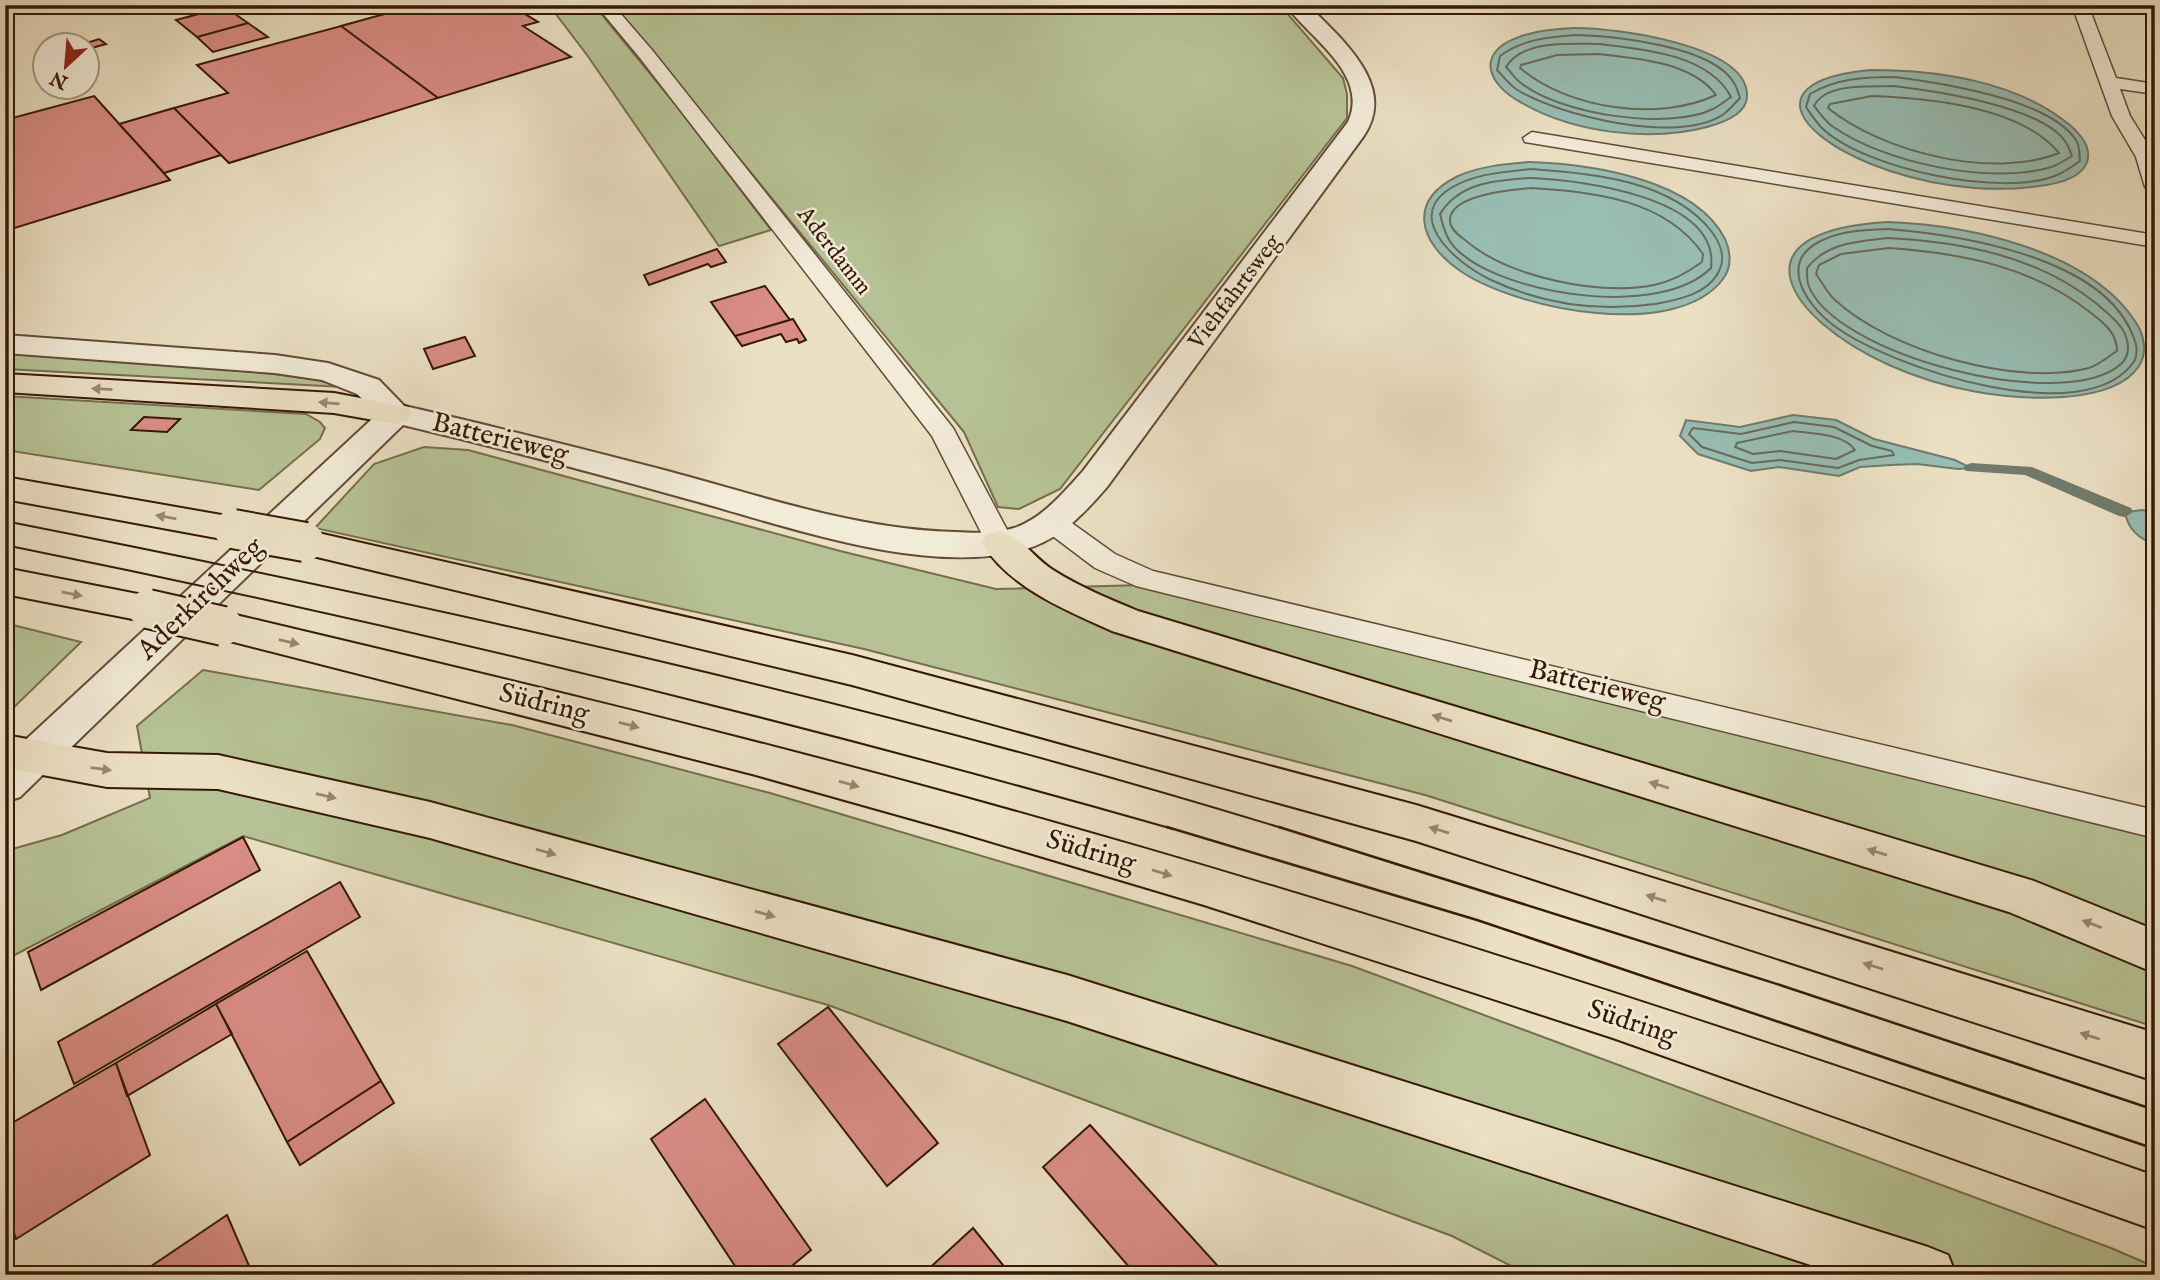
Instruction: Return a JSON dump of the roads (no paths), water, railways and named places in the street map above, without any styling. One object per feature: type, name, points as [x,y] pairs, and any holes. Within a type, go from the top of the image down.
[{"type":"main road","points":[[5,383],[334,403],[396,414]]},
{"type":"main road","points":[[5,488],[305,542],[852,670],[1416,823],[2155,1057]]},
{"type":"main road","points":[[1000,543],[1037,577],[1076,600],[1125,621],[2018,895],[2155,952]]},
{"type":"main road","name":"Südring","points":[[5,581],[148,609],[544,703],[789,767],[1090,852],[1394,943],[1916,1117],[2155,1203]]},
{"type":"main road","points":[[15,765],[218,772],[430,820],[1067,998],[1928,1275]]},
{"type":"street","name":"Viehfahrtsweg","points":[[1000,543],[1033,534],[1052,522],[1066,511],[1095,479],[1355,132],[1364,112],[1361,89],[1350,63],[1296,5]]},
{"type":"street","name":"Batterieweg","points":[[5,344],[275,364],[328,372],[368,387],[396,414],[514,441],[858,533],[912,542],[1000,543]]},
{"type":"street","name":"Aderkirchweg","points":[[15,765],[396,414]]},
{"type":"lane","name":"Aderdamm","points":[[604,5],[646,54],[944,434],[1000,543]]},
{"type":"lane","points":[[2080,5],[2121,116],[2146,157],[2155,187]]},
{"type":"lane","points":[[2108,82],[2155,89]]},
{"type":"lane","points":[[1532,138],[2155,241]]},
{"type":"lane","name":"Batterieweg","points":[[1052,522],[1105,561],[1146,579],[2155,824]]},
{"type":"water","points":[[1576,28],[1647,36],[1704,52],[1727,64],[1742,79],[1746,103],[1732,117],[1685,132],[1613,132],[1565,122],[1543,113],[1510,96],[1494,78],[1491,60],[1505,44],[1533,33]]},
{"type":"water","points":[[1871,70],[1949,76],[1976,81],[2027,98],[2075,130],[2087,147],[2087,162],[2078,174],[2071,178],[2012,189],[1971,188],[1930,182],[1871,164],[1823,138],[1808,123],[1800,109],[1802,96],[1813,85],[1836,76]]},
{"type":"water","points":[[1530,162],[1610,171],[1666,189],[1690,202],[1710,219],[1725,239],[1730,259],[1726,274],[1700,298],[1670,310],[1633,314],[1594,313],[1554,307],[1517,297],[1484,284],[1459,270],[1445,259],[1428,235],[1424,222],[1425,209],[1431,197],[1442,186],[1466,173],[1493,166]]},
{"type":"water","points":[[1888,222],[1920,224],[1989,236],[2057,259],[2088,276],[2114,296],[2135,321],[2143,337],[2142,361],[2133,374],[2106,389],[2064,397],[2020,397],[1975,392],[1931,381],[1889,365],[1853,346],[1823,325],[1802,302],[1791,280],[1792,259],[1807,242],[1838,229]]},
{"type":"water","points":[[1793,415],[1836,420],[1874,439],[1955,460],[1971,468],[1891,465],[1860,467],[1839,476],[1779,467],[1751,471],[1698,454],[1680,436],[1686,420],[1740,427]]},
{"type":"water","points":[[2125,512],[2155,512],[2155,545],[2135,533],[2126,518]]},
{"type":"waterway","points":[[1971,468],[2027,470],[2125,512]]},
{"type":"tram line","points":[[5,521],[327,587],[649,658],[968,738],[1285,829]]},
{"type":"tram line","points":[[5,545],[299,607],[592,675],[883,749],[1173,829]]},
{"type":"tram line","points":[[1167,827],[1477,920],[2155,1149]]},
{"type":"tram line","points":[[1279,827],[1783,986],[2155,1110]]}]
